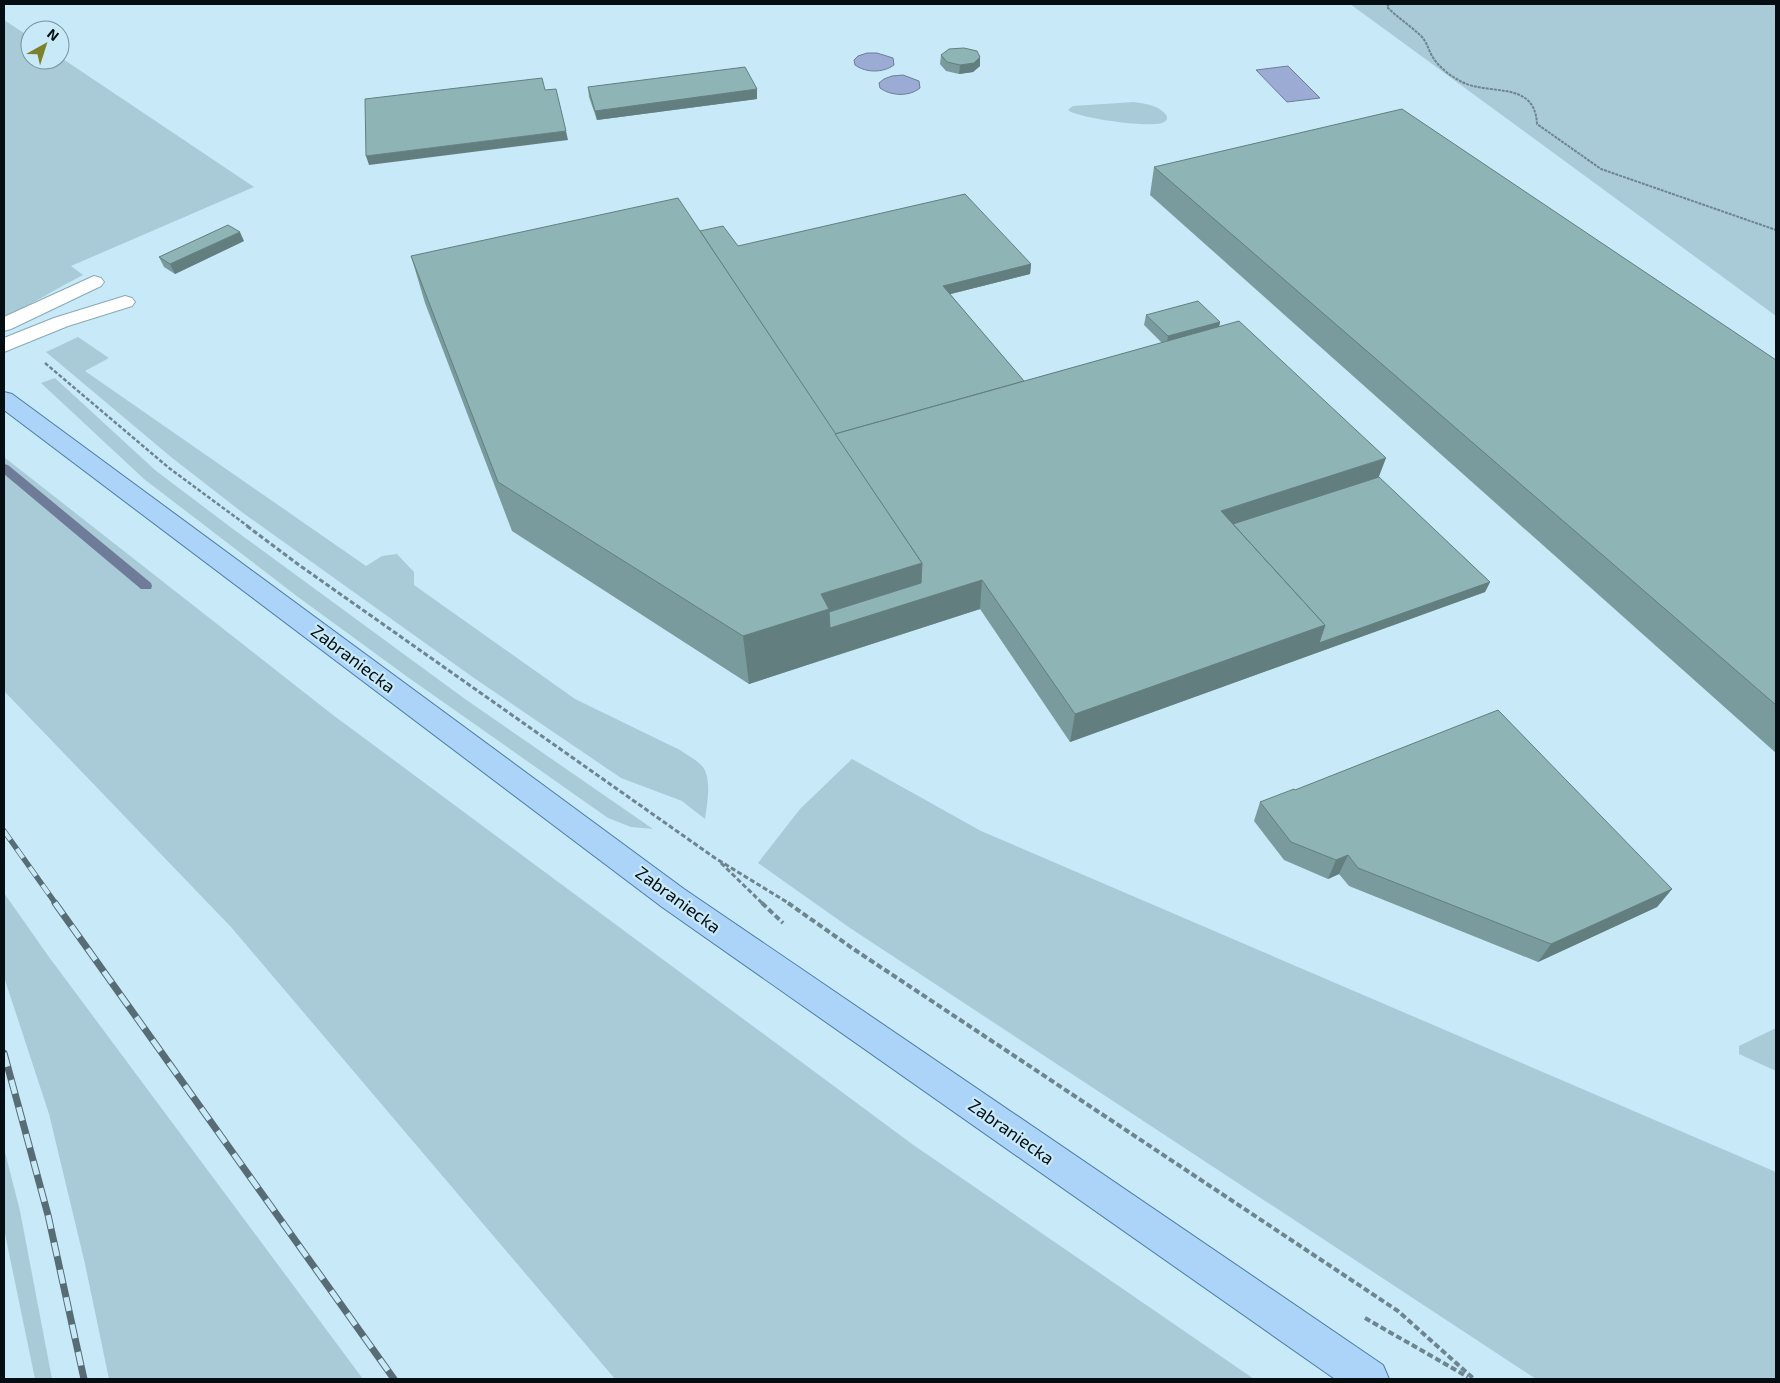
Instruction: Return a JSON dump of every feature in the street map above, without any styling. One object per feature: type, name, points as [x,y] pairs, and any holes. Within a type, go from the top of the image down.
[{"type":"main road","name":"Zabraniecka","points":[[4,399],[673,898],[1369,1379]]},
{"type":"lane","points":[[4,325],[94,282]]},
{"type":"lane","points":[[12,342],[62,322],[125,302]]},
{"type":"path","points":[[1389,4],[1387,7],[1427,43],[1435,60],[1455,79],[1489,90],[1515,92],[1524,97],[1534,105],[1538,116],[1538,124],[1565,145],[1589,157],[1601,169],[1776,230]]},
{"type":"path","points":[[12,342],[36,355],[169,468],[268,542],[715,858],[780,897],[860,953],[1398,1311],[1474,1379]]},
{"type":"shaded area","points":[[1350,4],[1776,4],[1776,316],[1398,39]]},
{"type":"shaded area","points":[[4,20],[20,30],[20,70],[70,70],[70,64],[254,187],[71,266],[83,275],[6,317],[4,315]]},
{"type":"shaded area","points":[[1134,102],[1156,107],[1164,112],[1167,116],[1166,120],[1157,124],[1131,123],[1099,119],[1068,110],[1073,106]]},
{"type":"shaded area","points":[[78,337],[109,358],[85,371],[366,566],[382,556],[397,554],[414,572],[414,585],[575,699],[680,750],[698,762],[706,772],[707,778],[708,792],[705,819],[682,801],[621,778],[474,678],[243,513],[171,457],[46,352]]},
{"type":"shaded area","points":[[55,378],[155,470],[229,526],[465,699],[653,829],[631,827],[608,818],[409,678],[298,597],[144,479],[41,383]]},
{"type":"shaded area","points":[[4,457],[333,715],[912,1144],[1254,1379],[615,1379],[231,927],[4,691]]},
{"type":"shaded area","points":[[852,759],[981,831],[1776,1172],[1776,1379],[1536,1379],[850,928],[758,863],[800,809]]},
{"type":"shaded area","points":[[4,893],[49,957],[363,1379],[109,1379],[85,1264],[49,1114],[4,977]]},
{"type":"shaded area","points":[[1776,1028],[1776,1071],[1739,1054],[1739,1046]]},
{"type":"shaded area","points":[[4,1148],[20,1211],[52,1379],[35,1379],[4,1229]]},
{"type":"water","points":[[867,53],[877,53],[893,58],[894,65],[880,71],[869,71],[859,68],[855,65],[854,60],[858,56]]},
{"type":"water","points":[[1288,66],[1320,98],[1287,102],[1256,70]]},
{"type":"water","points":[[903,75],[919,81],[920,88],[911,93],[895,94],[880,88],[879,83],[884,79]]},
{"type":"building","points":[[964,48],[977,51],[980,57],[974,63],[960,65],[947,62],[941,55],[949,49]]},
{"type":"building","points":[[745,67],[757,89],[595,111],[588,87]]},
{"type":"building","points":[[542,78],[545,90],[556,89],[566,131],[366,156],[365,99]]},
{"type":"building","points":[[1402,109],[1776,360],[1776,705],[1154,167]]},
{"type":"building","points":[[965,194],[1031,264],[943,286],[1024,381],[835,434],[700,231],[723,226],[738,246]]},
{"type":"building","points":[[678,198],[922,563],[821,594],[829,609],[743,636],[498,482],[411,256]]},
{"type":"building","points":[[228,225],[240,232],[170,264],[159,257]]},
{"type":"building","points":[[1198,301],[1220,322],[1168,336],[1146,315]]},
{"type":"building","points":[[1239,321],[1386,458],[1221,511],[1325,625],[1075,714],[982,580],[830,628],[829,612],[921,583],[922,563],[835,434]]},
{"type":"building","points":[[1379,477],[1490,582],[1319,643],[1325,625],[1233,524]]},
{"type":"building","points":[[1498,710],[1672,889],[1551,944],[1358,868],[1348,855],[1336,860],[1291,842],[1260,802],[1295,790]]},
{"type":"waterway","points":[[4,468],[146,586]]},
{"type":"railway","points":[[4,831],[56,904]]},
{"type":"railway","points":[[55,903],[394,1379]]},
{"type":"railway","points":[[4,1053],[48,1215],[84,1379]]}]
